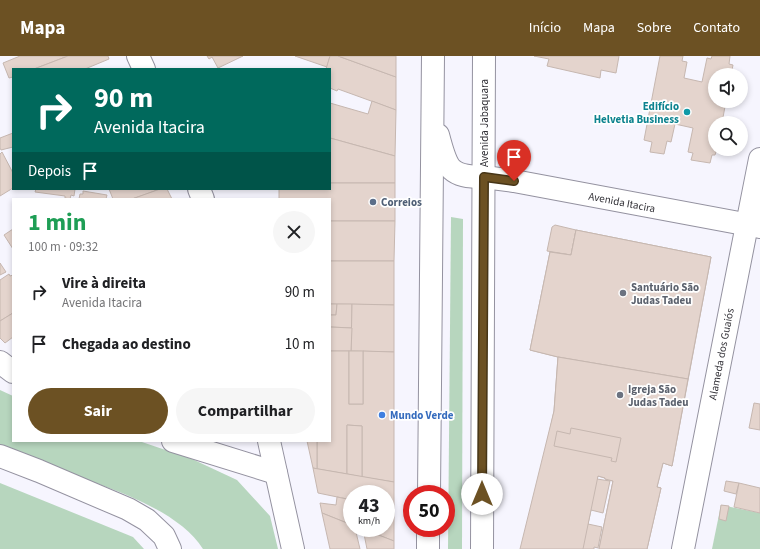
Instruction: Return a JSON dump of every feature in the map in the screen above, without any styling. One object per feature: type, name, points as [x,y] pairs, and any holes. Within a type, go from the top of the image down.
[{"type":"main road","points":[[138,56],[144,68]]},
{"type":"main road","points":[[429,485],[433,56]]},
{"type":"main road","name":"Avenida Jabaquara","points":[[482,549],[484,56]]},
{"type":"main road","name":"Avenida Itacira","points":[[432,115],[448,167],[461,175],[514,181],[753,226]]},
{"type":"main road","name":"Alameda dos Guaiós","points":[[683,549],[753,226],[760,159]]},
{"type":"main road","points":[[0,362],[12,371]]},
{"type":"main road","points":[[176,442],[276,474]]},
{"type":"main road","points":[[269,442],[293,549]]},
{"type":"main road","points":[[0,456],[128,509],[148,520],[164,536],[170,549]]},
{"type":"main road","points":[[428,537],[428,549]]},
{"type":"green space","points":[[451,217],[463,219],[462,549],[448,549],[448,537],[455,537],[455,485],[449,485]]},
{"type":"green space","points":[[0,390],[12,396],[12,442],[142,442],[192,459],[237,480],[270,516],[278,549],[203,549],[190,533],[172,519],[152,507],[105,486],[35,462],[0,447]]},
{"type":"green space","points":[[0,483],[133,537],[144,549],[0,549]]},
{"type":"green space","points":[[721,505],[760,513],[760,549],[712,549]]},
{"type":"building","points":[[20,56],[68,56],[37,68],[12,68],[12,77],[9,78],[3,63]]},
{"type":"building","points":[[68,56],[108,56],[109,59],[87,68],[37,68]]},
{"type":"building","points":[[207,56],[243,56],[218,68],[212,57],[209,59]]},
{"type":"building","points":[[295,56],[330,56],[327,67]]},
{"type":"building","points":[[330,56],[338,56],[396,77],[396,110],[338,89],[337,91],[331,88],[331,68],[326,68]]},
{"type":"building","points":[[338,56],[396,56],[396,77]]},
{"type":"building","name":"Edifício Helvetia Business","points":[[534,56],[619,56],[616,73],[601,70],[600,78],[547,66],[549,59]]},
{"type":"building","name":"Edifício Helvetia Business","points":[[660,56],[683,56],[682,61],[687,62],[684,78],[702,82],[707,58],[711,59],[712,56],[730,56],[729,64],[733,65],[732,68],[708,68],[708,108],[725,108],[723,116],[708,116],[708,156],[712,156],[710,163],[691,160],[693,153],[688,152],[693,128],[675,124],[671,142],[667,141],[664,154],[650,152],[652,142],[644,140]]},
{"type":"building","points":[[372,101],[396,110],[395,156],[331,138],[331,103],[368,114]]},
{"type":"building","points":[[12,133],[12,147],[1,150],[0,138]]},
{"type":"building","points":[[331,138],[395,156],[395,183],[331,183]]},
{"type":"building","points":[[2,152],[12,171],[12,189],[0,196],[0,154]]},
{"type":"building","points":[[331,183],[395,183],[395,221],[331,221],[331,198],[279,198],[279,190],[331,190]]},
{"type":"building","points":[[36,190],[75,190],[74,196],[71,195],[70,198],[35,192]]},
{"type":"building","points":[[109,190],[155,190],[135,198],[113,198]]},
{"type":"building","points":[[157,190],[168,190],[172,198],[135,198]]},
{"type":"building","points":[[83,191],[107,195],[106,198],[79,198],[80,194],[83,194]]},
{"type":"building","points":[[331,221],[395,221],[394,261],[331,261]]},
{"type":"building","points":[[555,225],[576,230],[571,255],[547,251],[552,227]]},
{"type":"building","points":[[12,230],[12,247],[4,235]]},
{"type":"building","name":"Igreja São Judas Tadeu","points":[[576,230],[711,257],[672,466],[663,463],[657,487],[661,488],[647,549],[599,549],[613,481],[598,476],[597,479],[610,481],[603,513],[591,510],[588,524],[602,527],[598,548],[524,549],[554,411],[558,357],[530,350],[550,252],[571,255]]},
{"type":"building","name":"Santuário São Judas Tadeu","points":[[576,230],[711,257],[688,379],[558,357],[530,350],[550,252],[571,255]]},
{"type":"building","points":[[331,261],[394,261],[394,305],[331,304]]},
{"type":"building","points":[[0,263],[6,272],[0,275]]},
{"type":"building","points":[[9,274],[10,276],[12,275],[12,314],[0,321],[0,280]]},
{"type":"building","points":[[331,304],[337,304],[336,315],[331,315]]},
{"type":"building","points":[[337,304],[352,304],[352,328],[331,327],[331,315],[336,315]]},
{"type":"building","points":[[352,304],[394,305],[394,352],[351,351]]},
{"type":"building","points":[[12,314],[12,338],[5,343],[0,338],[0,321]]},
{"type":"building","points":[[331,327],[352,328],[351,351],[331,351]]},
{"type":"building","points":[[331,351],[349,351],[349,404],[363,404],[363,351],[394,352],[394,482],[362,477],[362,426],[347,425],[347,474],[317,469],[317,442],[331,442]]},
{"type":"building","points":[[349,351],[363,351],[363,404],[349,404]]},
{"type":"building","points":[[558,357],[688,379],[672,466],[663,463],[657,487],[661,488],[647,549],[599,549],[613,481],[598,476],[583,549],[520,549],[554,411]],"holes":[[[571,428],[621,438],[616,462],[611,461],[612,458],[554,446],[557,431],[570,434]]]},
{"type":"building","points":[[754,403],[760,404],[760,430],[749,428]]},
{"type":"building","points":[[347,425],[362,426],[362,477],[347,474]]},
{"type":"building","points":[[307,442],[317,442],[317,469],[313,468]]},
{"type":"building","points":[[313,468],[394,482],[394,485],[343,485],[343,498],[318,493]]},
{"type":"building","points":[[726,481],[739,483],[736,494],[724,491]]},
{"type":"building","points":[[739,483],[760,488],[760,513],[734,507]]},
{"type":"building","points":[[337,497],[343,498],[343,521],[322,513],[320,503],[336,505]]},
{"type":"building","points":[[721,505],[729,506],[726,521],[719,519]]},
{"type":"building","points":[[322,513],[343,521],[343,537],[357,537],[360,549],[330,549]]},
{"type":"building","points":[[365,537],[384,537],[394,541],[394,549],[367,549]]},
{"type":"building","points":[[384,537],[394,537],[394,541]]},
{"type":"place","name":"Edifício Helvetia Business","points":[[687,112]]},
{"type":"place","name":"Correios","points":[[373,202]]},
{"type":"place","name":"Santuário São Judas Tadeu","points":[[623,293]]},
{"type":"place","name":"Igreja São Judas Tadeu","points":[[620,395]]},
{"type":"place","name":"Mundo Verde","points":[[382,415]]},
{"type":"route","points":[[482,494],[484,177],[514,181]]}]
